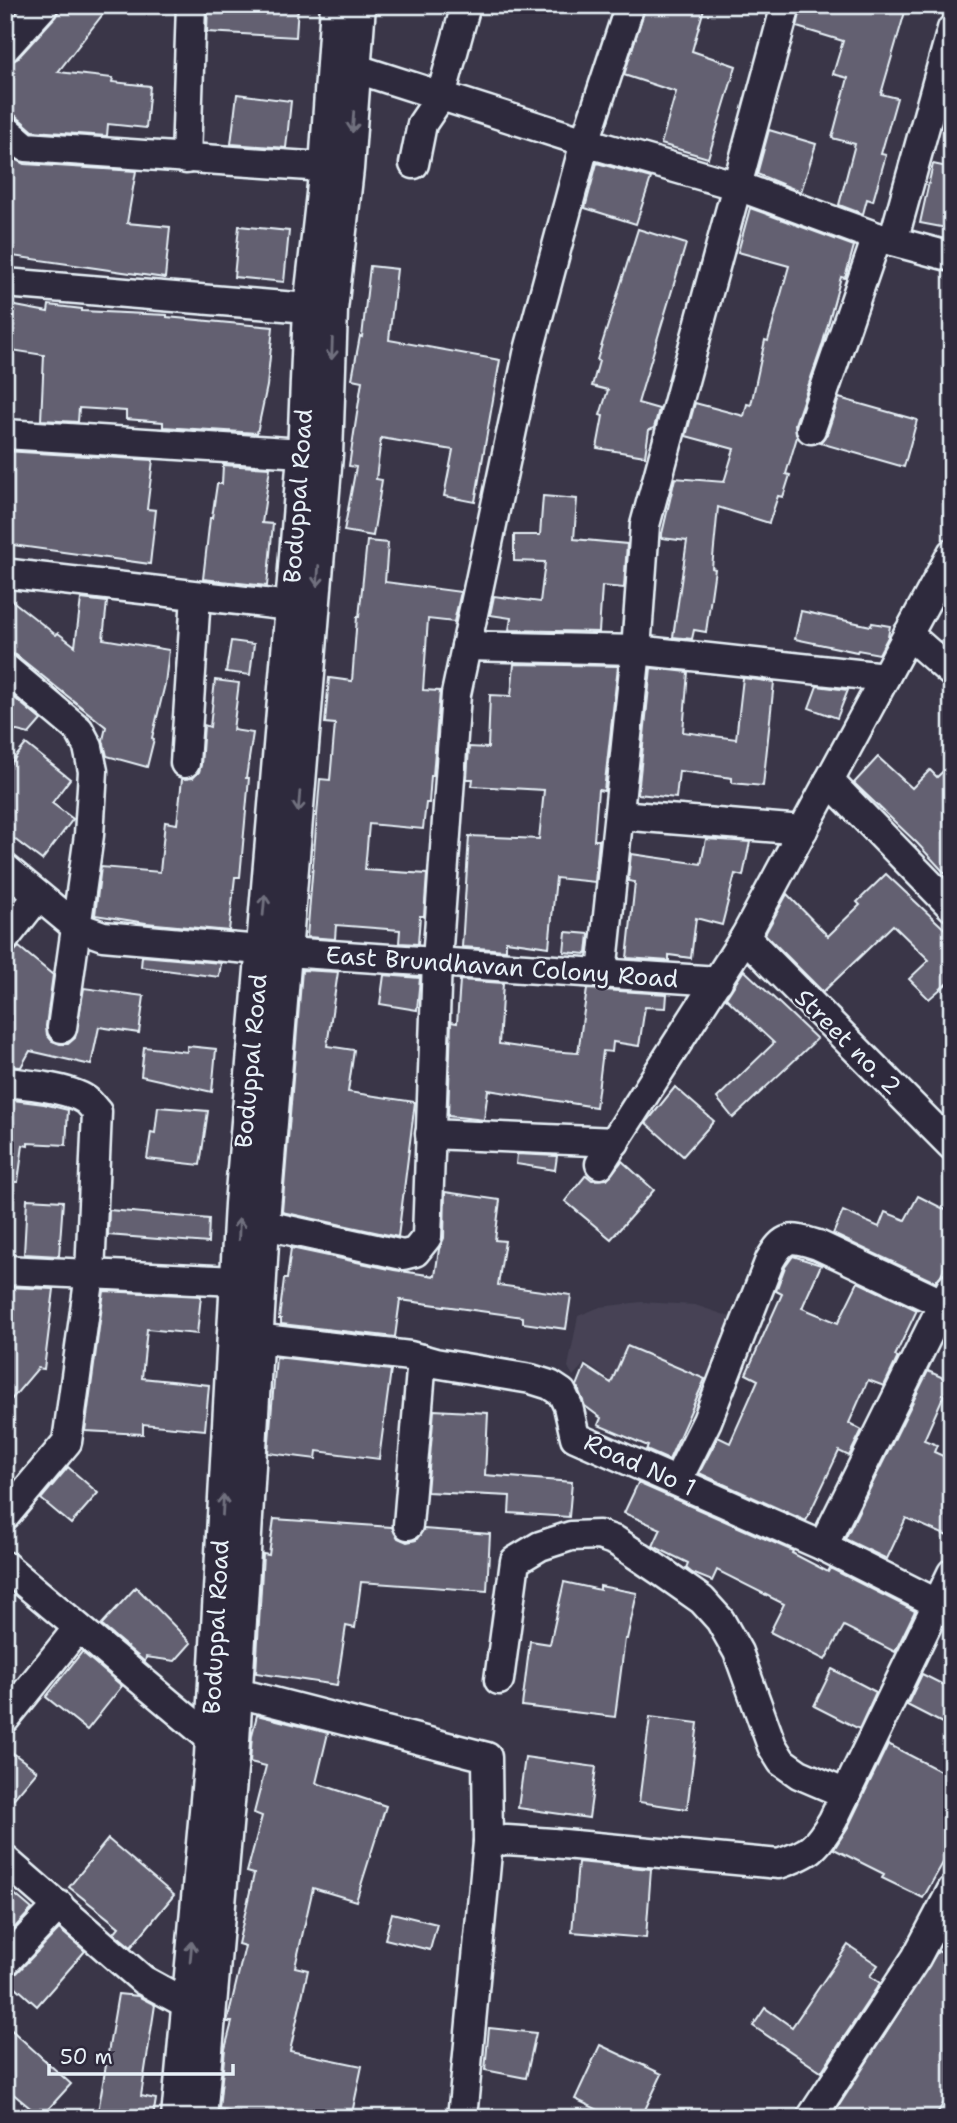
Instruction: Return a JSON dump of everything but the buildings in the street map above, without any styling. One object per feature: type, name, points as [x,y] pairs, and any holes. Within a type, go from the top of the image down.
[{"type":"street","points":[[5,48],[44,5]]},
{"type":"street","points":[[186,159],[191,5]]},
{"type":"street","name":"Boduppal Road","points":[[176,2118],[199,2008],[238,1693],[244,1336],[236,1281],[239,1204],[273,951],[315,454],[308,308],[324,167],[335,5]]},
{"type":"street","name":"Boduppal Road","points":[[202,2118],[199,2008],[210,1738],[244,1336],[265,1225],[273,951],[290,606],[315,454],[333,310],[349,169],[361,5]]},
{"type":"street","points":[[414,164],[422,124],[441,96],[466,5]]},
{"type":"street","points":[[265,1225],[403,1255],[415,1252],[427,1237],[437,961],[456,694],[528,354],[584,142],[630,5]]},
{"type":"street","points":[[602,973],[636,650],[645,524],[786,5]]},
{"type":"street","points":[[811,429],[885,239],[952,29]]},
{"type":"street","points":[[357,69],[584,142],[738,186],[885,239],[952,257]]},
{"type":"street","points":[[5,129],[26,147],[324,167]]},
{"type":"street","points":[[5,283],[308,308]]},
{"type":"street","points":[[5,434],[315,454]]},
{"type":"street","points":[[430,1134],[608,1153],[745,937],[952,553]]},
{"type":"street","points":[[11,574],[290,606]]},
{"type":"street","points":[[185,763],[196,596]]},
{"type":"street","points":[[908,634],[952,673]]},
{"type":"street","points":[[466,646],[636,650],[885,677]]},
{"type":"street","points":[[5,668],[79,730],[89,747],[93,771],[89,835],[62,1028]]},
{"type":"street","points":[[829,781],[952,907]]},
{"type":"street","points":[[619,815],[803,830]]},
{"type":"street","points":[[5,868],[75,926]]},
{"type":"street","points":[[5,938],[38,896]]},
{"type":"street","name":"East Brundhavan Colony Road","points":[[75,926],[103,936],[273,951],[718,981]]},
{"type":"street","name":"Street no. 2","points":[[745,937],[952,1146]]},
{"type":"street","points":[[5,1082],[34,1084],[64,1092],[85,1099],[97,1112],[90,1274],[67,1442],[5,1516]]},
{"type":"street","points":[[677,1481],[707,1421],[770,1259],[779,1245],[786,1240],[795,1238],[818,1245],[949,1300],[823,1546]]},
{"type":"street","points":[[5,1270],[236,1281]]},
{"type":"street","name":"Road No 1","points":[[244,1336],[422,1359],[550,1385],[562,1394],[568,1406],[575,1437],[823,1546],[944,1607]]},
{"type":"street","points":[[408,1525],[422,1359]]},
{"type":"street","points":[[499,1680],[514,1561],[540,1546],[571,1536],[599,1535],[617,1541],[702,1600],[720,1620],[738,1652],[772,1746],[782,1762],[799,1774],[846,1794]]},
{"type":"street","points":[[5,1566],[210,1738]]},
{"type":"street","points":[[488,1842],[507,1840],[553,1843],[779,1864],[807,1854],[822,1840],[944,1607],[952,1573]]},
{"type":"street","points":[[5,1719],[78,1628]]},
{"type":"street","points":[[238,1693],[487,1757],[488,1842],[462,2118]]},
{"type":"street","points":[[5,1860],[143,1980],[199,2008]]},
{"type":"street","points":[[811,2118],[916,1958],[952,1890]]},
{"type":"street","points":[[5,1962],[59,1905]]},
{"type":"shaded area","points":[[641,1302],[695,1305],[755,1325],[702,1422],[611,1387],[609,1379],[585,1363],[573,1376],[568,1367],[578,1316],[600,1307]]}]
